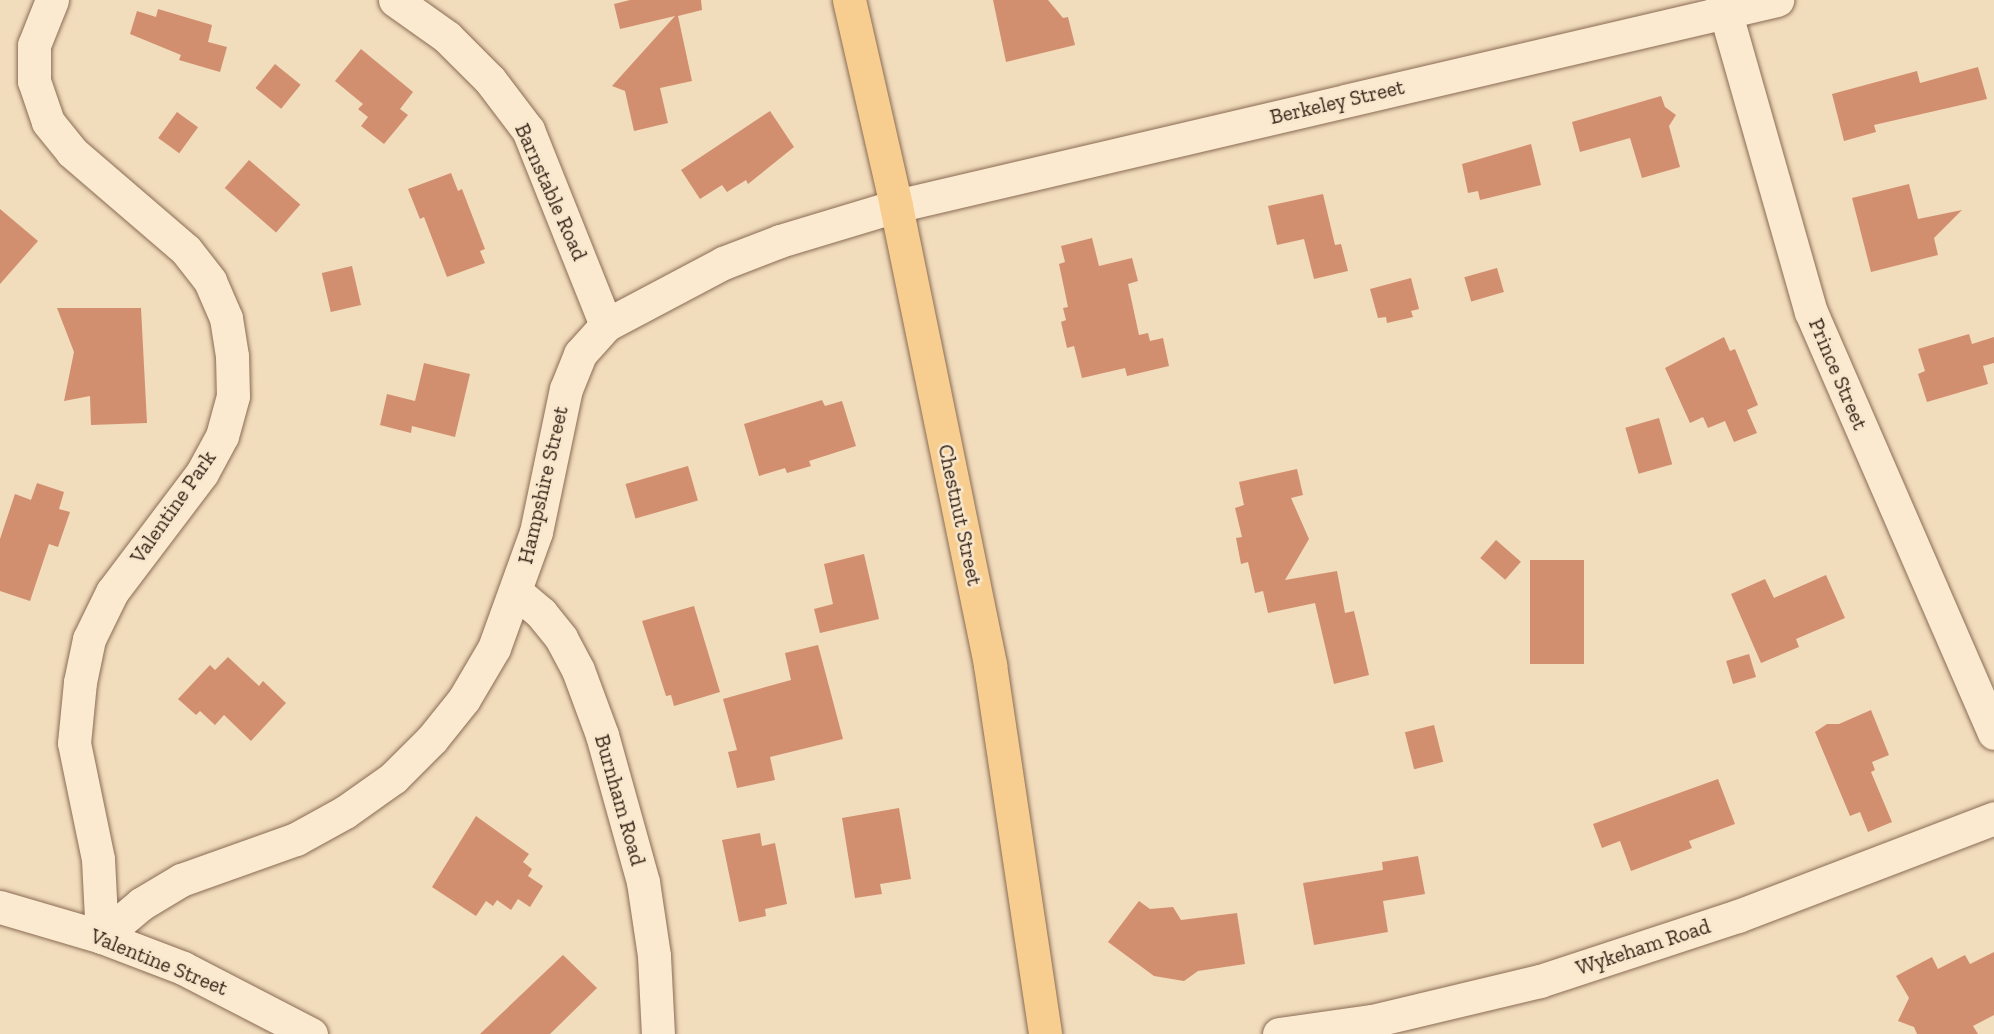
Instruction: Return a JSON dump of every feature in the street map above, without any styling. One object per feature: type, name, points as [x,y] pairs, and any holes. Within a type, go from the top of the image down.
[{"type":"main road","name":"Chestnut Street","points":[[849,0],[896,206],[990,665],[1045,1034]]},
{"type":"street","name":"Valentine Park","points":[[52,0],[34,45],[34,81],[48,122],[72,152],[186,250],[210,281],[226,318],[232,356],[233,396],[222,436],[202,473],[112,592],[87,650],[74,743],[98,859],[102,937]]},
{"type":"street","name":"Barnstable Road","points":[[395,0],[447,37],[490,80],[528,130],[606,325]]},
{"type":"street","name":"Berkeley Street","points":[[896,206],[1723,6],[1777,0]]},
{"type":"street","name":"Prince Street","points":[[1723,6],[1811,312],[1993,729]]},
{"type":"street","name":"Hampshire Street","points":[[102,937],[141,904],[181,880],[296,839],[345,813],[393,778],[432,739],[464,699],[494,648],[536,532],[566,389],[580,354],[606,325],[723,263],[780,241],[896,206]]},
{"type":"street","name":"Burnham Road","points":[[516,592],[541,613],[561,638],[578,670],[605,746],[643,882],[654,956],[658,1034]]},
{"type":"street","name":"Wykeham Road","points":[[1279,1034],[1372,1021],[1540,981],[1738,916],[1994,818]]},
{"type":"street","name":"Valentine Street","points":[[5,916],[102,937],[183,968],[311,1034]]},
{"type":"building","points":[[630,0],[701,0],[702,10],[678,16],[692,81],[660,88],[668,123],[634,131],[625,91],[612,86],[675,16],[620,29],[614,4]]},
{"type":"building","points":[[993,0],[1048,0],[1063,18],[1068,17],[1075,45],[1006,62]]},
{"type":"building","points":[[158,9],[212,25],[208,42],[227,47],[220,72],[179,60],[181,55],[130,34],[137,11],[156,17]]},
{"type":"building","points":[[361,49],[413,92],[400,109],[408,115],[384,144],[361,126],[368,117],[358,109],[363,104],[335,81]]},
{"type":"building","points":[[275,64],[301,85],[281,109],[255,88]]},
{"type":"building","points":[[1978,67],[1987,99],[1874,125],[1876,132],[1844,141],[1832,94],[1917,71],[1920,83]]},
{"type":"building","points":[[1661,96],[1665,107],[1676,115],[1669,126],[1680,167],[1642,178],[1630,138],[1580,152],[1572,122]]},
{"type":"building","points":[[770,111],[794,147],[748,184],[746,180],[727,192],[722,185],[700,199],[681,170]]},
{"type":"building","points":[[177,112],[198,127],[179,153],[158,138]]},
{"type":"building","points":[[1531,144],[1541,185],[1480,200],[1478,191],[1468,193],[1462,164]]},
{"type":"building","points":[[249,160],[300,205],[276,233],[225,188]]},
{"type":"building","points":[[451,173],[458,191],[462,189],[485,249],[480,251],[485,263],[447,277],[424,217],[420,219],[408,189]]},
{"type":"building","points":[[1909,184],[1918,219],[1962,210],[1934,238],[1938,255],[1871,272],[1852,198]]},
{"type":"building","points":[[1323,194],[1335,245],[1341,244],[1348,271],[1314,279],[1304,239],[1277,245],[1268,206]]},
{"type":"building","points":[[0,209],[38,241],[0,284]]},
{"type":"building","points":[[1092,238],[1099,266],[1132,258],[1138,281],[1128,284],[1139,335],[1148,333],[1150,341],[1163,338],[1169,366],[1127,376],[1125,368],[1082,378],[1074,346],[1067,348],[1061,322],[1066,320],[1063,308],[1068,307],[1059,264],[1065,262],[1061,246]]},
{"type":"building","points":[[352,266],[361,305],[331,312],[322,273]]},
{"type":"building","points":[[1497,268],[1504,292],[1471,301],[1464,277]]},
{"type":"building","points":[[1411,278],[1419,309],[1411,311],[1413,317],[1387,323],[1386,317],[1378,318],[1370,289]]},
{"type":"building","points":[[57,308],[141,308],[147,423],[91,425],[90,396],[64,401],[74,352]]},
{"type":"building","points":[[1969,334],[1972,344],[1994,337],[1994,363],[1983,366],[1988,384],[1927,402],[1918,374],[1925,371],[1918,349]]},
{"type":"building","points":[[1724,337],[1730,351],[1735,349],[1758,405],[1747,410],[1757,433],[1734,442],[1725,421],[1708,428],[1703,417],[1690,423],[1665,368]]},
{"type":"building","points":[[424,363],[470,374],[455,437],[412,426],[411,433],[380,425],[387,394],[415,401]]},
{"type":"building","points":[[822,400],[825,406],[842,401],[856,446],[809,461],[811,466],[787,473],[785,468],[759,476],[744,424]]},
{"type":"building","points":[[1659,418],[1672,464],[1639,474],[1625,428]]},
{"type":"building","points":[[688,466],[698,501],[635,519],[626,484]]},
{"type":"building","points":[[1297,469],[1303,495],[1291,498],[1309,539],[1285,580],[1337,571],[1345,613],[1354,611],[1369,675],[1334,684],[1315,603],[1268,613],[1263,591],[1255,593],[1248,562],[1241,564],[1236,538],[1242,537],[1235,508],[1244,505],[1239,482]]},
{"type":"building","points":[[37,483],[64,492],[59,509],[70,512],[58,547],[49,544],[30,601],[0,591],[0,539],[15,494],[31,500]]},
{"type":"building","points":[[1496,540],[1521,562],[1505,580],[1480,558]]},
{"type":"building","points":[[864,554],[879,619],[820,633],[814,609],[833,604],[824,564]]},
{"type":"building","points":[[1530,560],[1584,560],[1584,664],[1530,664]]},
{"type":"building","points":[[1826,575],[1845,618],[1796,639],[1799,647],[1761,663],[1731,594],[1765,579],[1774,598]]},
{"type":"building","points":[[694,606],[720,692],[674,706],[671,695],[666,696],[642,621]]},
{"type":"building","points":[[818,645],[843,739],[770,757],[775,780],[737,788],[728,752],[737,750],[723,699],[791,680],[785,653]]},
{"type":"building","points":[[1749,654],[1756,677],[1733,684],[1726,661]]},
{"type":"building","points":[[228,657],[259,686],[263,681],[286,703],[251,741],[224,715],[215,725],[200,711],[196,715],[178,699],[210,665],[215,670]]},
{"type":"building","points":[[1871,710],[1889,755],[1872,762],[1875,770],[1871,772],[1892,822],[1868,832],[1860,812],[1850,816],[1815,732],[1827,724],[1839,724]]},
{"type":"building","points":[[1434,725],[1443,762],[1414,769],[1405,732]]},
{"type":"building","points":[[1718,779],[1735,824],[1689,841],[1692,848],[1631,871],[1620,841],[1602,848],[1593,824]]},
{"type":"building","points":[[899,808],[911,879],[880,884],[882,894],[855,898],[842,818]]},
{"type":"building","points":[[476,816],[529,854],[523,862],[532,869],[528,876],[543,886],[530,907],[518,899],[511,910],[497,900],[493,906],[486,901],[476,916],[432,887]]},
{"type":"building","points":[[760,833],[762,846],[775,843],[787,904],[765,909],[766,916],[739,922],[722,840]]},
{"type":"building","points":[[1418,856],[1425,894],[1383,901],[1388,932],[1314,945],[1303,883],[1383,870],[1382,862]]},
{"type":"building","points":[[1139,901],[1150,909],[1173,907],[1181,920],[1237,913],[1245,964],[1198,971],[1184,981],[1154,976],[1108,942]]},
{"type":"building","points":[[1994,952],[1994,1015],[1973,1026],[1978,1034],[1917,1034],[1914,1027],[1898,1021],[1909,998],[1896,976],[1932,957],[1938,969],[1965,955],[1970,964]]},
{"type":"building","points":[[563,955],[597,988],[550,1034],[480,1034]]}]
